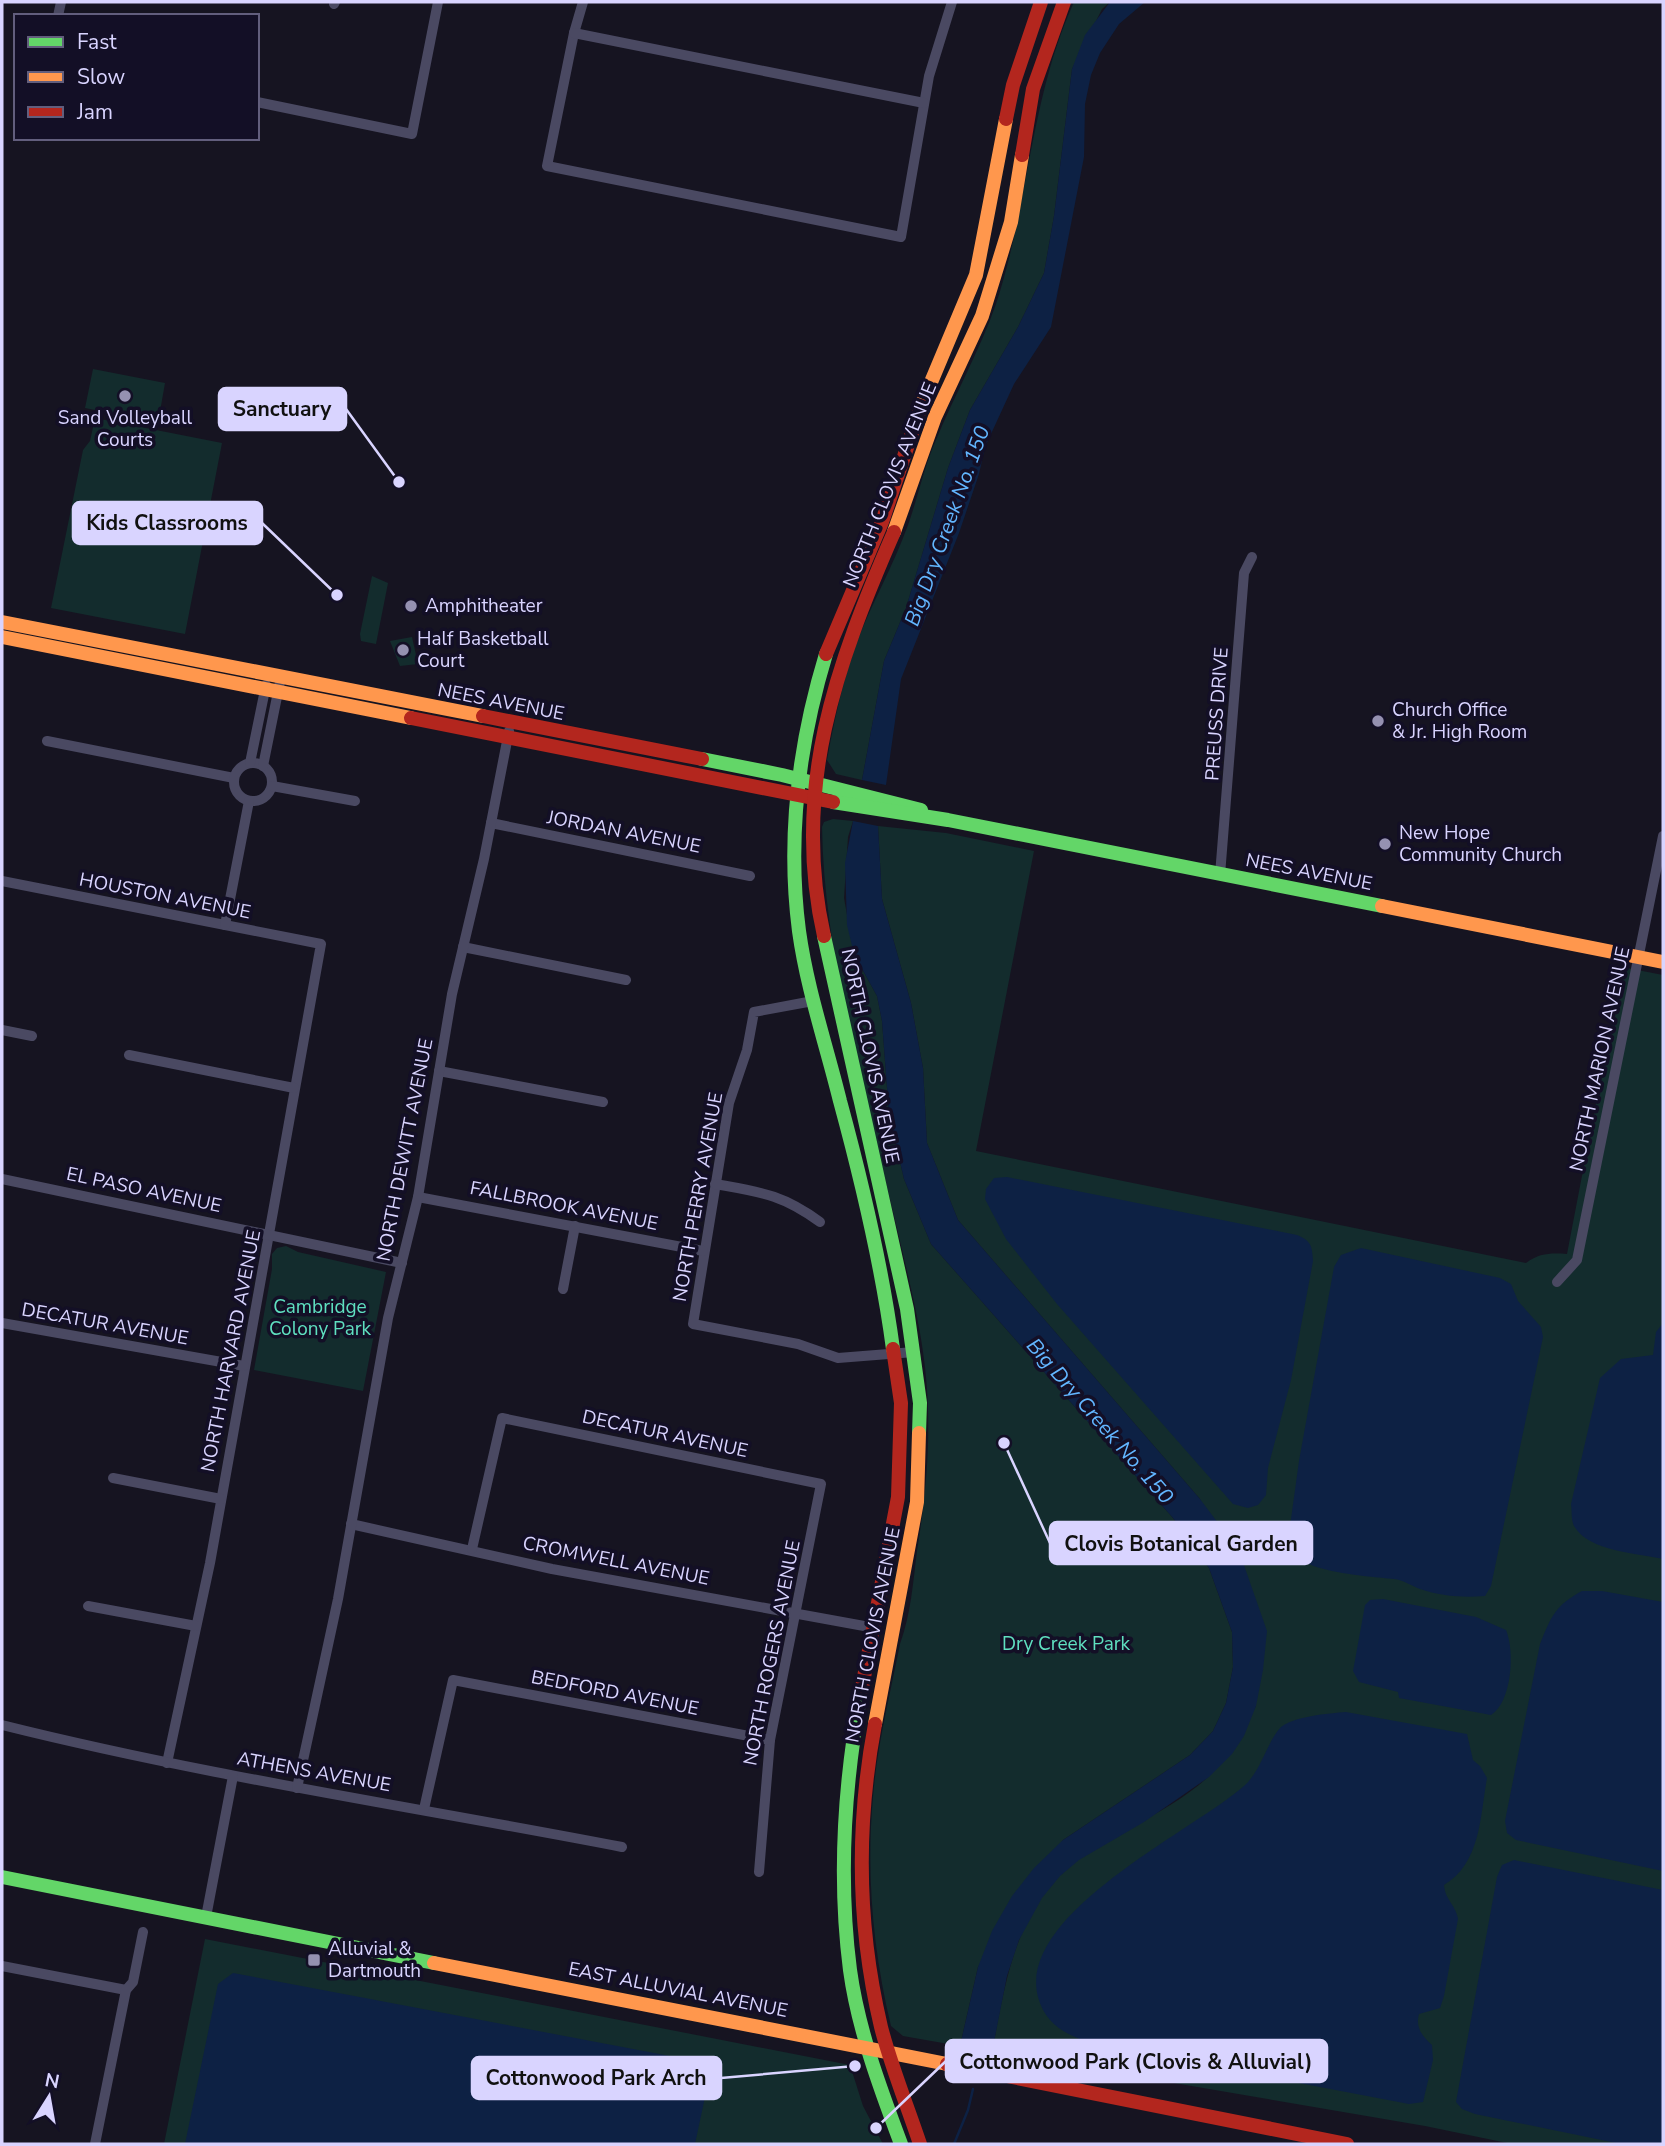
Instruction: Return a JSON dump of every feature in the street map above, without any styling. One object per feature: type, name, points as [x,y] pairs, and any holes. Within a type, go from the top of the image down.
[{"type":"main road","name":"NORTH CLOVIS AVENUE","points":[[901,2144],[867,2048],[850,1972],[843,1894],[842,1832],[851,1749],[898,1497],[901,1403],[895,1353],[841,1103],[813,1001],[799,930],[796,786],[813,695],[830,640],[882,522],[923,401],[976,275],[1013,85],[1041,2]]},
{"type":"main road","name":"NORTH CLOVIS AVENUE","points":[[920,2144],[887,2052],[869,1970],[861,1894],[861,1833],[867,1768],[917,1502],[920,1403],[914,1352],[817,906],[814,790],[830,698],[855,622],[897,524],[934,417],[982,316],[1011,222],[1033,89],[1064,2]]},
{"type":"main road","name":"NEES AVENUE","points":[[2,622],[509,731],[814,790],[893,801],[948,820],[1663,962]]},
{"type":"main road","name":"NEES AVENUE","points":[[2,637],[273,682]]},
{"type":"main road","points":[[867,1768],[865,1729],[881,1641],[875,1628]]},
{"type":"main road","name":"EAST ALLUVIAL AVENUE","points":[[2,1877],[1347,2144]]},
{"type":"street","points":[[259,102],[412,134],[438,2]]},
{"type":"street","points":[[583,2],[573,33],[547,166],[901,237],[924,103],[952,2]]},
{"type":"street","points":[[573,33],[924,103]]},
{"type":"street","name":"PREUSS DRIVE","points":[[1220,875],[1244,573],[1252,556]]},
{"type":"street","points":[[250,763],[273,682]]},
{"type":"street","points":[[263,766],[273,682]]},
{"type":"street","name":"NORTH DEWITT AVENUE","points":[[297,1788],[351,1524],[363,1450],[418,1197],[463,947],[509,731]]},
{"type":"street","points":[[47,741],[234,778]]},
{"type":"street","points":[[250,763],[263,766],[271,775],[272,786],[264,799],[249,801],[237,793],[234,778],[240,768],[250,763]]},
{"type":"street","points":[[272,786],[355,801]]},
{"type":"street","points":[[225,925],[249,801]]},
{"type":"street","name":"JORDAN AVENUE","points":[[491,823],[750,876]]},
{"type":"street","name":"NORTH MARION AVENUE","points":[[1558,1282],[1577,1260],[1663,836]]},
{"type":"street","name":"HOUSTON AVENUE","points":[[2,881],[321,944]]},
{"type":"street","name":"NORTH HARVARD AVENUE","points":[[167,1763],[197,1626],[244,1366],[271,1236],[294,1088],[321,944]]},
{"type":"street","points":[[463,947],[626,979]]},
{"type":"street","name":"NORTH PERRY AVENUE","points":[[813,1001],[754,1012],[747,1050],[729,1103],[693,1324],[798,1344],[838,1358],[895,1353]]},
{"type":"street","points":[[2,1030],[32,1036]]},
{"type":"street","points":[[129,1055],[294,1088]]},
{"type":"street","points":[[439,1071],[603,1102]]},
{"type":"street","name":"EL PASO AVENUE","points":[[2,1179],[402,1263]]},
{"type":"street","points":[[715,1184],[768,1193],[794,1203],[820,1222]]},
{"type":"street","name":"FALLBROOK AVENUE","points":[[418,1197],[703,1251]]},
{"type":"street","points":[[563,1289],[575,1226]]},
{"type":"street","name":"DECATUR AVENUE","points":[[2,1323],[244,1366]]},
{"type":"street","points":[[895,1353],[914,1352]]},
{"type":"street","name":"DECATUR AVENUE","points":[[472,1549],[502,1418],[821,1484]]},
{"type":"street","points":[[113,1478],[221,1499]]},
{"type":"street","name":"NORTH ROGERS AVENUE","points":[[759,1872],[770,1740],[798,1612],[821,1484]]},
{"type":"street","name":"CROMWELL AVENUE","points":[[351,1524],[552,1569],[875,1628]]},
{"type":"street","points":[[88,1606],[197,1626]]},
{"type":"street","name":"BEDFORD AVENUE","points":[[424,1808],[453,1680],[770,1740]]},
{"type":"street","name":"ATHENS AVENUE","points":[[2,1725],[233,1776],[424,1808],[622,1847]]},
{"type":"street","points":[[206,1917],[233,1776]]},
{"type":"street","points":[[95,2144],[126,1990],[132,1982],[142,1932]]},
{"type":"street","points":[[2,1966],[126,1990]]},
{"type":"green space","points":[[1074,2],[1110,2],[1102,9],[1072,69],[1054,216],[1044,273],[1018,327],[970,410],[948,468],[906,608],[884,661],[862,780],[836,774],[827,760],[850,661],[902,541],[943,423],[996,304],[1016,228],[1048,76],[1059,38]]},
{"type":"green space","name":"Sand Volleyball Courts","points":[[93,369],[165,383],[158,423],[85,408]]},
{"type":"green space","points":[[95,418],[222,443],[185,634],[51,608],[83,450],[90,441]]},
{"type":"green space","points":[[372,576],[388,583],[376,644],[361,641],[360,634]]},
{"type":"green space","name":"Half Basketball Court","points":[[412,637],[418,664],[400,666],[390,641]]},
{"type":"green space","name":"Dry Creek Park","points":[[833,819],[853,821],[848,837],[844,898],[854,954],[877,996],[882,1021],[889,1114],[904,1179],[931,1244],[1173,1518],[1209,1568],[1232,1632],[1233,1667],[1226,1703],[1213,1731],[1190,1755],[1063,1840],[978,1967],[960,2046],[903,2036],[891,2026],[876,1941],[870,1855],[875,1778],[884,1721],[911,1598],[926,1482],[928,1414],[925,1367],[917,1318],[839,982],[825,878],[822,827],[824,822]]},
{"type":"green space","points":[[878,826],[946,833],[1034,851],[976,1151],[1526,1263],[1545,1254],[1567,1254],[1622,967],[1663,975],[1663,2144],[1512,2144],[1425,2126],[992,2052],[1013,1958],[1031,1914],[1044,1894],[1060,1875],[1094,1848],[1172,1804],[1208,1777],[1228,1753],[1256,1706],[1200,1499],[958,1220],[927,1143],[923,1068],[911,1003],[882,899]]},
{"type":"green space","name":"Cambridge Colony Park","points":[[286,1246],[298,1252],[386,1272],[363,1391],[254,1370],[272,1269],[272,1254],[277,1248]]},
{"type":"green space","points":[[205,1939],[850,2065],[863,2106],[883,2144],[164,2144]]},
{"type":"water","points":[[1110,2],[1145,2],[1119,24],[1100,53],[1091,75],[1085,104],[1084,157],[1051,327],[1014,384],[985,447],[959,533],[901,679],[886,785],[862,780],[884,661],[906,608],[948,468],[970,410],[1018,327],[1044,273],[1054,216],[1072,69],[1085,35]]},
{"type":"water","points":[[853,821],[878,826],[882,899],[911,1003],[923,1068],[927,1143],[958,1220],[1200,1499],[1239,1551],[1267,1631],[1256,1706],[1244,1736],[1232,1754],[1209,1777],[1144,1822],[1079,1860],[1060,1876],[1042,1898],[1019,1940],[1007,1976],[992,2052],[960,2046],[978,1967],[992,1931],[1012,1896],[1034,1868],[1063,1840],[1190,1755],[1213,1731],[1226,1703],[1233,1667],[1232,1632],[1209,1568],[1173,1518],[931,1244],[904,1179],[889,1114],[882,1021],[877,996],[854,954],[847,925],[845,863]]},
{"type":"water","points":[[1007,1177],[1297,1235],[1308,1242],[1313,1261],[1291,1380],[1268,1468],[1266,1495],[1258,1505],[1248,1508],[1233,1504],[1057,1304],[1006,1239],[985,1199],[986,1189],[994,1178]]},
{"type":"water","points":[[1361,1248],[1500,1278],[1511,1284],[1518,1301],[1541,1327],[1543,1337],[1491,1586],[1485,1596],[1444,1595],[1397,1580],[1336,1572],[1306,1563],[1287,1548],[1299,1461],[1334,1267],[1341,1255]]},
{"type":"water","points":[[1663,1323],[1663,1559],[1615,1550],[1591,1541],[1581,1535],[1574,1526],[1571,1504],[1600,1378],[1621,1359],[1653,1355],[1656,1332]]},
{"type":"water","points":[[1582,1591],[1602,1591],[1663,1602],[1663,1871],[1516,1840],[1507,1833],[1505,1821],[1540,1644],[1555,1612]]},
{"type":"water","points":[[1383,1599],[1476,1617],[1506,1630],[1510,1650],[1510,1676],[1503,1699],[1491,1715],[1399,1698],[1398,1692],[1359,1682],[1353,1671],[1365,1605],[1370,1600]]},
{"type":"water","points":[[1346,1712],[1467,1734],[1473,1760],[1487,1778],[1477,1838],[1472,1851],[1456,1876],[1444,1885],[1458,1919],[1440,2008],[1419,2014],[1418,2019],[1419,2028],[1432,2045],[1433,2060],[1423,2102],[1409,2104],[1095,2044],[1067,2033],[1052,2023],[1038,1997],[1038,1966],[1054,1935],[1080,1906],[1114,1877],[1244,1786],[1285,1724],[1301,1718]]},
{"type":"water","points":[[1514,1860],[1663,1890],[1663,2144],[1621,2144],[1475,2114],[1462,2109],[1456,2102],[1497,1877],[1502,1865]]},
{"type":"water","points":[[233,1973],[712,2064],[695,2144],[185,2144],[218,1984]]},
{"type":"waterway","name":"Big Dry Creek No. 150","points":[[954,2144],[968,2110],[973,2089]]},
{"type":"traffic: fast","points":[[826,654],[802,756],[798,791],[794,861],[799,931],[817,1016],[864,1193],[893,1349]]},
{"type":"traffic: fast","points":[[702,759],[782,775],[921,810]]},
{"type":"traffic: fast","points":[[833,802],[948,820],[1382,906]]},
{"type":"traffic: fast","points":[[824,936],[907,1309],[920,1403],[919,1433]]},
{"type":"traffic: fast","points":[[861,1693],[847,1796],[844,1865],[846,1935],[850,1970],[864,2036],[901,2144]]},
{"type":"traffic: fast","points":[[2,1877],[434,1963]]},
{"type":"traffic: slow","points":[[921,406],[976,275],[1006,119]]},
{"type":"traffic: slow","points":[[894,532],[935,417],[982,316],[1011,222],[1022,155]]},
{"type":"traffic: slow","points":[[2,622],[483,716]]},
{"type":"traffic: slow","points":[[2,637],[411,718]]},
{"type":"traffic: slow","points":[[1382,906],[1663,962]]},
{"type":"traffic: slow","points":[[875,1724],[917,1502],[919,1433]]},
{"type":"traffic: slow","points":[[434,1963],[947,2064]]},
{"type":"traffic: jam","points":[[1006,119],[1013,85],[1041,2]]},
{"type":"traffic: jam","points":[[1022,155],[1033,89],[1064,2]]},
{"type":"traffic: jam","points":[[826,654],[882,522],[921,406]]},
{"type":"traffic: jam","points":[[824,936],[815,882],[813,830],[816,779],[838,680],[854,631],[894,532]]},
{"type":"traffic: jam","points":[[483,716],[702,759]]},
{"type":"traffic: jam","points":[[411,718],[833,802]]},
{"type":"traffic: jam","points":[[861,1693],[898,1497],[901,1403],[893,1349]]},
{"type":"traffic: jam","points":[[875,1724],[862,1838],[867,1951],[881,2027],[920,2144]]},
{"type":"traffic: jam","points":[[947,2064],[1347,2144]]},
{"type":"place","name":"Sand Volleyball Courts","points":[[125,396]]},
{"type":"place","name":"Sanctuary","points":[[399,482]]},
{"type":"place","name":"Kids Classrooms","points":[[337,595]]},
{"type":"place","name":"Amphitheater","points":[[411,606]]},
{"type":"place","name":"Half Basketball Court","points":[[403,650]]},
{"type":"place","name":"Church Office & Jr. High Room","points":[[1378,721]]},
{"type":"place","name":"New Hope Community Church","points":[[1385,844]]},
{"type":"place","name":"Clovis Botanical Garden","points":[[1004,1443]]},
{"type":"place","name":"Alluvial & Dartmouth","points":[[314,1960]]},
{"type":"place","name":"Cottonwood Park Arch","points":[[855,2066]]},
{"type":"place","name":"Cottonwood Park (Clovis & Alluvial)","points":[[876,2128]]}]
